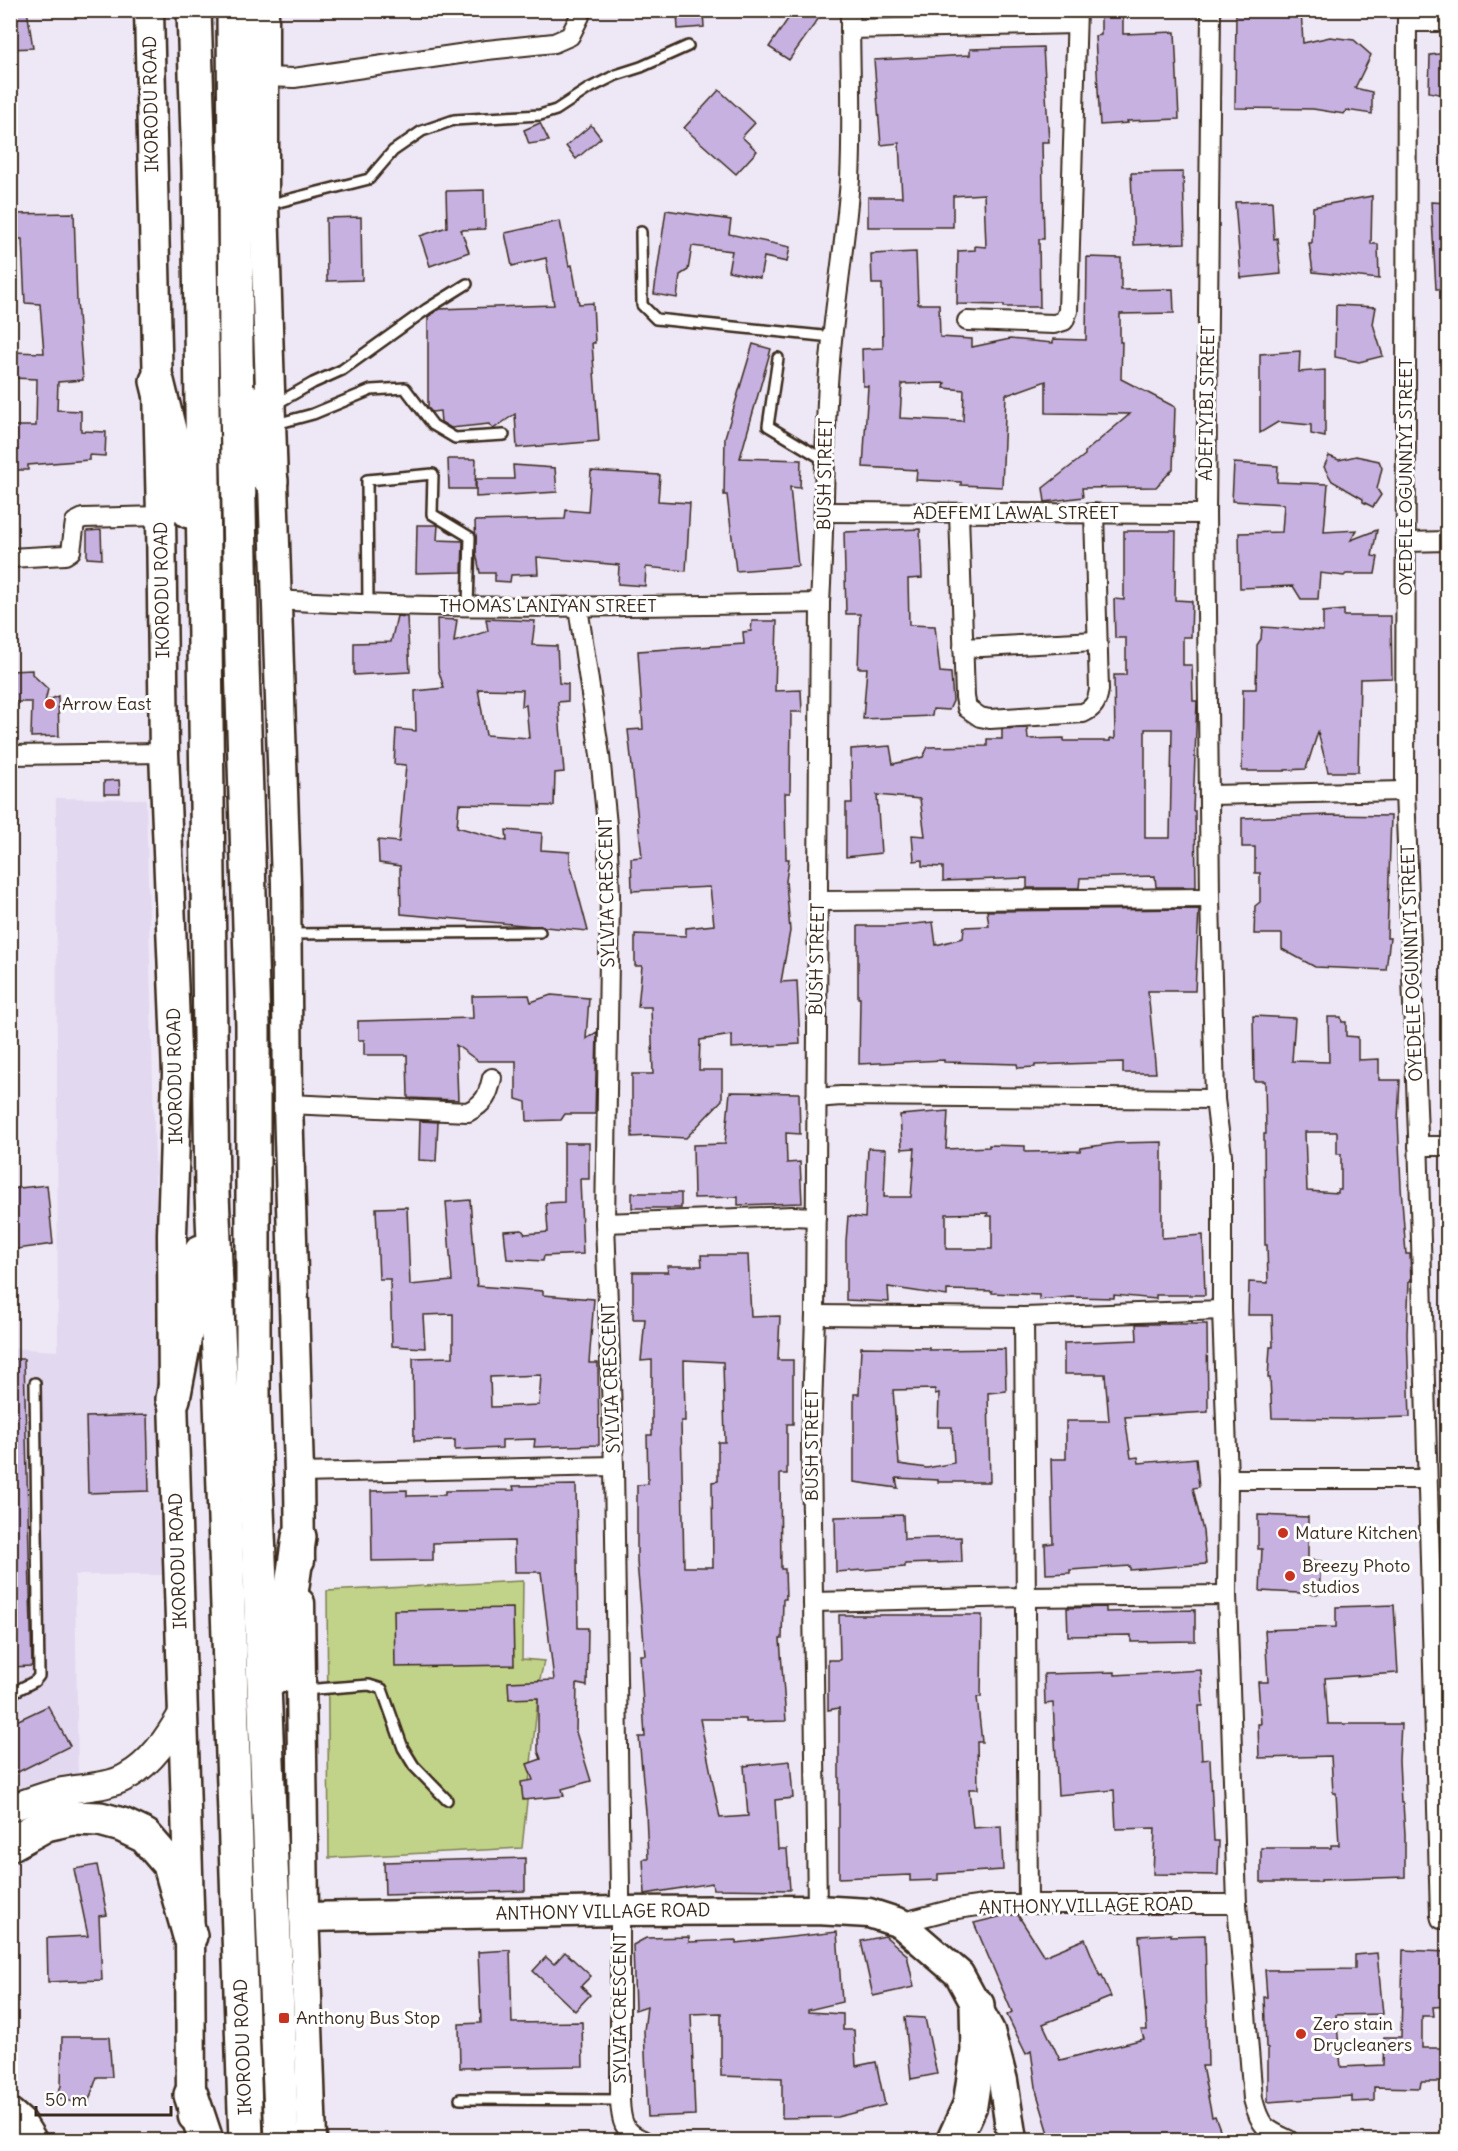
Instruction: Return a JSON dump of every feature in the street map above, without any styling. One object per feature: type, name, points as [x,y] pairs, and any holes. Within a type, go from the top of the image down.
[{"type":"highway","name":"IKORODU ROAD","points":[[194,10],[199,169],[202,564],[212,1194],[246,2140]]},
{"type":"highway","name":"IKORODU ROAD","points":[[234,10],[236,352],[242,664],[253,1025],[253,1407],[282,2140]]},
{"type":"highway","points":[[236,352],[272,481]]},
{"type":"highway","points":[[157,381],[202,564]]},
{"type":"highway","points":[[173,1399],[212,1194]]},
{"type":"highway","points":[[268,1773],[280,1666],[299,1537]]},
{"type":"highway","points":[[10,1844],[46,1824],[73,1818],[100,1819],[122,1825],[144,1836],[170,1865],[190,1936]]},
{"type":"highway","points":[[954,2140],[970,2105],[978,2051],[977,2005]]},
{"type":"highway","points":[[191,2095],[206,2140]]},
{"type":"highway","points":[[10,2116],[19,2124],[29,2140]]},
{"type":"main road","name":"IKORODU ROAD","points":[[149,10],[164,753],[177,1072],[172,1234],[173,1399],[190,1936],[191,2095],[196,2140]]},
{"type":"main road","points":[[264,10],[264,205],[283,788],[288,1104],[299,1473],[304,1917],[312,2140]]},
{"type":"main road","points":[[10,1808],[62,1791],[95,1786],[126,1777],[156,1753],[183,1712]]},
{"type":"main road","name":"ANTHONY VILLAGE ROAD","points":[[304,1917],[620,1911],[817,1910],[869,1913],[900,1923],[959,1974],[990,2031],[1003,2081],[1012,2140]]},
{"type":"street","points":[[263,77],[294,78],[487,50],[554,43],[570,36],[580,16],[580,10]]},
{"type":"street","name":"BUSH STREET","points":[[817,1910],[811,1443],[815,1315],[820,603],[825,512],[827,402],[850,180],[852,132],[850,10]]},
{"type":"street","name":"ADEFIYIBI STREET","points":[[1211,10],[1206,514],[1210,898],[1215,1099],[1222,1155],[1222,1310],[1228,1479],[1227,1595],[1237,1904],[1253,2099],[1258,2120],[1273,2133],[1289,2140]]},
{"type":"street","points":[[1407,16],[1448,22]]},
{"type":"street","name":"OYEDELE OGUNNIYI STREET","points":[[1407,16],[1406,791],[1427,1479],[1444,1917]]},
{"type":"street","points":[[850,29],[1077,17],[1068,311],[1064,321],[1054,324],[967,321]]},
{"type":"street","name":"ADEFEMI LAWAL STREET","points":[[825,512],[1206,514]]},
{"type":"street","points":[[959,513],[967,708],[980,717],[990,720],[1083,714],[1091,710],[1097,702],[1099,690],[1094,513]]},
{"type":"street","points":[[10,558],[65,555],[71,551],[75,522],[82,518],[161,516]]},
{"type":"street","points":[[1406,542],[1448,541]]},
{"type":"street","name":"THOMAS LANIYAN STREET","points":[[276,600],[468,607],[820,603]]},
{"type":"street","name":"SYLVIA CRESCENT","points":[[578,607],[600,755],[607,825],[610,895],[605,1223],[614,1466],[620,2100],[621,2118],[630,2135],[644,2140]]},
{"type":"street","points":[[963,648],[1096,641]]},
{"type":"street","points":[[10,755],[164,753]]},
{"type":"street","points":[[1210,795],[1406,791]]},
{"type":"street","points":[[818,901],[1210,898]]},
{"type":"street","points":[[288,1104],[468,1112],[481,1105],[488,1097],[492,1078]]},
{"type":"street","points":[[816,1098],[876,1096],[1215,1099]]},
{"type":"street","points":[[1418,1146],[1448,1146]]},
{"type":"street","points":[[605,1223],[816,1217]]},
{"type":"street","points":[[815,1315],[1024,1317],[1222,1310]]},
{"type":"street","points":[[1024,1317],[1028,1904]]},
{"type":"street","points":[[299,1473],[614,1466]]},
{"type":"street","points":[[1228,1479],[1427,1479]]},
{"type":"street","points":[[813,1602],[1227,1595]]},
{"type":"street","name":"ANTHONY VILLAGE ROAD","points":[[900,1923],[950,1910],[991,1904],[1237,1904]]},
{"type":"street","points":[[937,2140],[954,2140]]},
{"type":"lane","points":[[264,205],[369,179],[393,152],[422,131],[454,120],[540,115],[556,110],[606,80],[688,46]]},
{"type":"lane","points":[[641,232],[642,305],[656,319],[832,337]]},
{"type":"lane","points":[[271,416],[313,383],[342,370],[427,309],[467,284]]},
{"type":"lane","points":[[778,358],[768,426],[826,461]]},
{"type":"lane","points":[[271,416],[312,414],[371,390],[405,388],[433,425],[455,438],[504,435]]},
{"type":"lane","points":[[368,604],[367,480],[433,474],[432,514],[470,537],[468,607]]},
{"type":"lane","points":[[285,934],[540,932]]},
{"type":"lane","points":[[10,1695],[35,1681],[39,1676],[35,1383]]},
{"type":"lane","points":[[301,1690],[369,1685],[382,1689],[403,1748],[414,1766],[447,1800]]},
{"type":"lane","points":[[460,2099],[620,2100]]},
{"type":"shaded area","points":[[56,798],[146,799],[165,1575],[75,1575],[78,1779],[11,1809],[10,1348],[58,1351]]},
{"type":"green space","points":[[523,1581],[522,1659],[544,1661],[540,1679],[522,1848],[329,1858],[327,1591]]},
{"type":"building","points":[[10,10],[27,10],[33,48],[10,49]]},
{"type":"building","points":[[794,10],[808,10],[819,18],[789,60],[769,47]]},
{"type":"building","points":[[1101,10],[1123,10],[1123,34],[1175,32],[1179,119],[1127,121],[1128,123],[1100,125],[1095,36],[1101,35]]},
{"type":"building","points":[[1236,10],[1301,10],[1303,43],[1330,37],[1354,40],[1371,55],[1355,88],[1372,92],[1372,114],[1346,110],[1344,114],[1313,109],[1235,108]]},
{"type":"building","points":[[703,11],[704,27],[678,29],[677,13]]},
{"type":"building","points":[[1043,47],[1049,142],[1042,142],[1044,239],[1039,239],[1040,307],[957,304],[958,251],[975,250],[975,246],[986,247],[984,194],[953,196],[953,227],[868,227],[868,197],[902,197],[899,143],[881,145],[874,60],[970,55],[970,49]]},
{"type":"building","points":[[1448,53],[1448,96],[1429,92],[1430,55]]},
{"type":"building","points":[[719,90],[755,123],[742,137],[757,151],[736,174],[684,128]]},
{"type":"building","points":[[540,123],[549,141],[529,144],[524,130]]},
{"type":"building","points":[[591,125],[601,138],[576,159],[566,146]]},
{"type":"building","points":[[1183,172],[1185,243],[1134,245],[1131,173]]},
{"type":"building","points":[[484,190],[485,229],[461,230],[469,252],[430,266],[420,236],[447,227],[446,191]]},
{"type":"building","points":[[1372,196],[1371,244],[1378,244],[1379,279],[1313,272],[1309,243],[1312,243],[1313,207]]},
{"type":"building","points":[[1272,201],[1274,239],[1277,238],[1281,274],[1241,278],[1235,202]]},
{"type":"building","points":[[1431,202],[1448,203],[1448,289],[1436,289]]},
{"type":"building","points":[[666,210],[731,220],[729,234],[790,247],[787,262],[764,257],[760,278],[728,271],[732,251],[692,246],[688,270],[680,275],[677,298],[654,294]]},
{"type":"building","points":[[74,213],[83,380],[58,382],[57,410],[81,411],[81,431],[106,432],[105,456],[89,455],[89,460],[28,465],[28,470],[10,470],[10,426],[36,426],[37,379],[12,378],[12,352],[44,353],[40,304],[25,303],[22,239],[10,239],[10,214]]},
{"type":"building","points":[[361,217],[362,280],[327,281],[326,218]]},
{"type":"building","points":[[560,221],[569,266],[572,265],[579,304],[593,303],[595,343],[592,343],[599,441],[517,448],[515,414],[493,429],[489,424],[451,428],[441,422],[440,411],[432,412],[428,408],[428,317],[439,309],[554,305],[546,258],[512,266],[505,233]]},
{"type":"building","points":[[916,252],[918,304],[939,304],[940,337],[972,339],[972,347],[1010,339],[1053,343],[1053,339],[1086,340],[1087,257],[1121,258],[1121,290],[1173,289],[1174,313],[1120,314],[1120,342],[1122,342],[1121,379],[1175,407],[1173,469],[1156,487],[1082,488],[1083,497],[1045,502],[1043,488],[1085,455],[1085,452],[1130,414],[1046,413],[1046,381],[1006,394],[1002,487],[916,480],[917,470],[863,467],[868,386],[863,386],[862,349],[883,348],[882,284],[872,284],[871,254]],"holes":[[[945,383],[944,388],[964,390],[963,421],[900,418],[902,384]]]},
{"type":"building","points":[[1336,305],[1376,307],[1373,324],[1383,356],[1359,362],[1335,357]]},
{"type":"building","points":[[753,344],[771,349],[740,458],[801,460],[800,488],[790,487],[798,566],[736,571],[727,495],[724,495],[725,437]]},
{"type":"building","points":[[1300,351],[1299,372],[1325,370],[1325,437],[1311,434],[1311,425],[1278,422],[1260,433],[1260,354]]},
{"type":"building","points":[[1329,456],[1339,460],[1356,456],[1379,461],[1382,468],[1377,489],[1381,495],[1373,507],[1332,481],[1324,467]]},
{"type":"building","points":[[448,459],[476,459],[475,489],[449,489]]},
{"type":"building","points":[[1234,463],[1278,466],[1277,482],[1328,484],[1324,532],[1357,530],[1351,540],[1377,530],[1372,556],[1378,557],[1375,574],[1346,574],[1344,576],[1320,573],[1318,599],[1301,599],[1293,586],[1240,588],[1239,533],[1282,532],[1284,504],[1232,501]]},
{"type":"building","points":[[513,465],[555,468],[557,492],[476,497],[476,479],[514,479]]},
{"type":"building","points":[[591,471],[660,475],[658,501],[690,503],[686,571],[646,567],[645,586],[618,584],[619,565],[537,557],[538,574],[511,575],[510,582],[495,581],[495,573],[480,573],[476,552],[475,521],[565,519],[566,510],[588,512]]},
{"type":"building","points":[[417,525],[438,525],[437,540],[463,541],[462,572],[416,573]]},
{"type":"building","points":[[920,529],[922,578],[908,579],[909,625],[935,626],[940,672],[951,673],[953,701],[949,710],[933,709],[932,716],[863,719],[867,668],[858,668],[860,614],[846,614],[844,532]]},
{"type":"building","points":[[101,530],[102,559],[87,558],[87,531]]},
{"type":"building","points":[[1124,531],[1176,531],[1175,600],[1192,601],[1191,637],[1183,637],[1183,665],[1192,665],[1193,701],[1197,701],[1193,811],[1195,811],[1196,887],[1156,887],[1155,876],[1080,878],[1079,888],[1027,888],[1027,878],[943,881],[943,867],[922,866],[922,860],[914,861],[912,835],[925,836],[920,799],[877,795],[881,853],[846,857],[846,803],[852,803],[851,749],[890,746],[893,764],[923,757],[928,747],[987,746],[987,739],[1002,739],[1002,729],[1027,728],[1028,739],[1064,738],[1064,741],[1110,741],[1110,738],[1115,739],[1114,675],[1126,675],[1126,638],[1115,638],[1114,599],[1124,600]],"holes":[[[1145,729],[1172,729],[1170,838],[1145,838]]]},
{"type":"building","points":[[1344,610],[1344,616],[1391,616],[1392,678],[1360,679],[1358,772],[1328,772],[1318,732],[1306,769],[1242,771],[1243,689],[1256,689],[1257,645],[1261,639],[1262,627],[1323,631],[1323,612]]},
{"type":"building","points":[[397,616],[407,617],[410,672],[354,675],[354,643],[391,642]]},
{"type":"building","points":[[437,619],[457,620],[454,642],[488,631],[486,619],[535,621],[532,645],[557,646],[559,683],[568,684],[568,701],[558,702],[564,772],[555,773],[554,806],[459,804],[457,827],[507,841],[506,830],[542,833],[541,850],[570,852],[570,863],[588,931],[401,914],[400,866],[379,863],[378,840],[399,842],[406,765],[394,764],[396,729],[416,731],[415,691],[444,688],[438,669]],"holes":[[[478,689],[523,690],[522,706],[526,705],[529,738],[486,735]]]},
{"type":"building","points":[[752,621],[777,621],[775,691],[801,690],[802,712],[791,712],[790,793],[785,793],[786,859],[789,859],[786,881],[790,931],[781,982],[797,981],[800,1044],[732,1048],[732,1035],[700,1040],[699,1070],[722,1070],[722,1100],[686,1138],[632,1137],[632,1074],[653,1074],[651,1007],[638,1007],[642,966],[635,966],[635,934],[686,936],[686,928],[714,925],[710,887],[632,891],[631,858],[642,857],[628,730],[643,729],[638,651],[744,644],[743,632],[751,631]]},
{"type":"building","name":"Arrow East","points":[[32,670],[32,674],[48,689],[45,702],[58,696],[59,736],[31,737],[32,702],[10,702],[10,671]]},
{"type":"building","points":[[119,780],[120,794],[104,794],[104,781]]},
{"type":"building","points":[[1328,815],[1391,816],[1387,938],[1390,938],[1386,970],[1315,967],[1282,949],[1282,934],[1254,934],[1255,906],[1260,902],[1260,873],[1255,873],[1255,847],[1242,847],[1242,818]]},
{"type":"building","points":[[1199,909],[1195,991],[1148,991],[1156,1073],[1123,1073],[1123,1062],[1035,1065],[1035,1067],[1018,1068],[1017,1064],[944,1062],[944,1060],[859,1064],[858,926],[895,926],[933,922],[936,945],[963,938],[964,927],[989,926],[987,911]]},
{"type":"building","points":[[529,995],[531,1002],[551,995],[589,998],[586,1039],[597,1032],[595,1114],[565,1114],[561,1120],[527,1121],[526,1102],[516,1099],[516,1061],[478,1061],[456,1045],[458,1100],[408,1098],[407,1055],[364,1055],[364,1040],[358,1040],[358,1021],[473,1018],[472,996]]},
{"type":"building","points":[[1253,1016],[1295,1018],[1292,1061],[1329,1062],[1328,1017],[1341,1017],[1342,1022],[1346,1022],[1346,1036],[1358,1037],[1358,1060],[1379,1059],[1379,1080],[1400,1080],[1398,1120],[1401,1187],[1406,1254],[1410,1254],[1411,1281],[1409,1281],[1407,1334],[1410,1417],[1272,1418],[1270,1378],[1268,1378],[1270,1347],[1273,1347],[1272,1315],[1248,1315],[1249,1282],[1268,1283],[1267,1245],[1265,1245],[1265,1081],[1254,1081]],"holes":[[[1305,1132],[1337,1132],[1337,1154],[1341,1154],[1341,1189],[1338,1189],[1338,1193],[1307,1191]]]},
{"type":"building","points":[[730,1092],[799,1093],[800,1134],[786,1133],[787,1163],[800,1162],[802,1203],[738,1205],[738,1197],[694,1198],[693,1145],[725,1144]]},
{"type":"building","points":[[948,1111],[946,1149],[989,1147],[989,1145],[1025,1146],[1025,1152],[1080,1151],[1081,1148],[1116,1143],[1162,1142],[1162,1238],[1203,1235],[1205,1295],[1156,1295],[1156,1299],[1114,1295],[1114,1298],[1071,1297],[1039,1300],[1039,1295],[947,1290],[947,1296],[888,1287],[889,1302],[846,1300],[848,1216],[865,1218],[868,1148],[886,1149],[884,1197],[911,1197],[915,1148],[902,1149],[900,1115]],"holes":[[[988,1213],[987,1216],[992,1216],[992,1249],[946,1249],[946,1214]]]},
{"type":"building","points":[[420,1121],[438,1122],[436,1161],[419,1160]]},
{"type":"building","points":[[564,1143],[589,1143],[589,1179],[580,1179],[583,1254],[544,1256],[543,1261],[507,1259],[504,1231],[522,1230],[525,1234],[548,1232],[546,1203],[564,1202]]},
{"type":"building","points":[[47,1185],[53,1244],[10,1250],[10,1189]]},
{"type":"building","points":[[632,1193],[681,1193],[681,1208],[632,1208]]},
{"type":"building","points":[[470,1200],[477,1286],[543,1291],[543,1295],[594,1299],[589,1363],[598,1363],[599,1445],[534,1447],[535,1439],[502,1440],[502,1448],[455,1450],[455,1440],[414,1441],[413,1358],[453,1357],[453,1314],[423,1315],[425,1348],[392,1346],[390,1279],[379,1279],[376,1208],[407,1207],[410,1285],[452,1281],[446,1202]],"holes":[[[541,1375],[539,1405],[491,1407],[490,1377]]]},
{"type":"building","points":[[701,1255],[748,1255],[751,1317],[780,1316],[778,1360],[793,1360],[793,1424],[787,1424],[787,1474],[780,1474],[781,1569],[785,1569],[786,1599],[783,1599],[782,1639],[780,1639],[786,1721],[746,1722],[746,1719],[700,1719],[720,1818],[748,1816],[744,1766],[790,1761],[793,1798],[775,1800],[778,1849],[787,1849],[790,1890],[713,1889],[712,1883],[645,1894],[643,1859],[648,1859],[639,1737],[645,1737],[640,1655],[645,1655],[637,1562],[637,1485],[648,1484],[647,1435],[652,1435],[652,1360],[641,1361],[645,1319],[633,1319],[633,1272],[668,1272],[667,1266],[702,1266]],"holes":[[[684,1360],[723,1362],[725,1442],[718,1442],[718,1481],[712,1482],[713,1567],[684,1567],[681,1421],[685,1421]]]},
{"type":"building","points":[[1136,1324],[1207,1324],[1208,1412],[1125,1417],[1131,1458],[1138,1457],[1139,1463],[1196,1458],[1199,1487],[1193,1488],[1203,1531],[1206,1564],[1130,1570],[1130,1566],[1046,1574],[1045,1544],[1053,1543],[1051,1459],[1066,1459],[1066,1421],[1109,1421],[1105,1374],[1064,1374],[1064,1343],[1137,1340]]},
{"type":"building","points":[[861,1347],[929,1348],[929,1350],[1005,1349],[1006,1391],[988,1393],[990,1482],[938,1482],[938,1480],[896,1478],[898,1488],[854,1482],[854,1394],[859,1394]],"holes":[[[935,1389],[935,1394],[939,1393],[938,1427],[952,1427],[954,1463],[927,1468],[899,1464],[893,1390]]]},
{"type":"building","points":[[10,1359],[24,1359],[32,1666],[10,1667]]},
{"type":"building","points":[[147,1415],[149,1491],[88,1493],[86,1417]]},
{"type":"building","points":[[576,1485],[578,1628],[588,1628],[587,1686],[577,1684],[576,1732],[591,1781],[562,1789],[564,1796],[523,1800],[521,1782],[533,1780],[527,1764],[541,1759],[538,1751],[538,1698],[509,1699],[508,1682],[554,1680],[541,1572],[515,1572],[514,1541],[433,1543],[433,1560],[372,1561],[371,1491],[407,1490],[407,1496],[445,1495],[445,1491],[514,1490],[513,1486]]},
{"type":"building","points":[[903,1515],[904,1539],[961,1537],[962,1562],[905,1564],[905,1567],[836,1572],[835,1517]]},
{"type":"building","points":[[1258,1515],[1308,1517],[1308,1560],[1321,1561],[1319,1594],[1260,1591],[1262,1549],[1258,1549]]},
{"type":"building","points":[[1394,1605],[1398,1673],[1325,1678],[1328,1724],[1401,1724],[1399,1760],[1405,1834],[1405,1877],[1321,1880],[1321,1882],[1261,1882],[1261,1848],[1331,1848],[1331,1845],[1339,1845],[1331,1756],[1259,1758],[1258,1724],[1261,1724],[1258,1682],[1268,1682],[1265,1630],[1336,1627],[1336,1607]]},
{"type":"building","points":[[1106,1607],[1106,1612],[1195,1610],[1195,1641],[1131,1642],[1131,1635],[1068,1636],[1067,1608]]},
{"type":"building","points":[[513,1608],[514,1665],[395,1667],[394,1610]]},
{"type":"building","points":[[839,1615],[982,1615],[981,1697],[977,1697],[982,1742],[977,1742],[978,1789],[969,1789],[973,1828],[1001,1826],[1003,1870],[938,1874],[938,1880],[910,1881],[910,1875],[839,1878],[839,1708],[828,1710],[828,1660],[840,1660]]},
{"type":"building","points":[[1201,1670],[1203,1706],[1199,1706],[1202,1760],[1210,1759],[1214,1841],[1219,1841],[1218,1875],[1153,1874],[1155,1828],[1116,1829],[1114,1790],[1058,1795],[1053,1703],[1045,1704],[1044,1674],[1115,1672],[1115,1675]]},
{"type":"building","points":[[48,1706],[70,1746],[10,1776],[10,1724]]},
{"type":"building","points":[[525,1858],[525,1891],[385,1895],[384,1862]]},
{"type":"building","points":[[97,1865],[107,1915],[99,1916],[102,1980],[48,1982],[47,1938],[88,1936],[74,1869]]},
{"type":"building","points":[[1007,1915],[1018,1915],[1044,1956],[1085,1939],[1111,1997],[1043,2024],[1060,2060],[1144,2039],[1141,2030],[1147,2030],[1139,1936],[1205,1935],[1208,2066],[1202,2066],[1212,2117],[1215,2116],[1224,2140],[1051,2140],[1037,2094],[1031,2051],[1026,2054],[1007,2015],[1012,2012],[974,1923]]},
{"type":"building","points":[[837,1932],[842,2002],[808,2010],[808,2012],[843,2014],[843,2030],[854,2030],[856,2066],[876,2062],[885,2105],[837,2117],[782,2118],[782,2078],[721,2076],[721,2013],[691,2014],[695,2115],[648,2117],[644,2031],[647,2006],[635,2010],[633,1945],[646,1938],[689,1937],[689,1942],[736,1940],[736,1943]]},
{"type":"building","points":[[885,1936],[907,1955],[914,1987],[873,1996],[861,1941]]},
{"type":"building","points":[[510,1950],[512,2023],[582,2022],[583,2066],[460,2068],[459,2024],[481,2023],[478,1952]]},
{"type":"building","points":[[1403,1950],[1448,1952],[1448,2006],[1433,2007],[1434,2016],[1422,2016],[1422,2048],[1448,2048],[1448,2082],[1421,2082],[1420,2088],[1374,2087],[1374,2101],[1352,2102],[1352,2096],[1268,2102],[1265,1970],[1355,1969],[1355,1955],[1377,1953],[1383,2014],[1336,2015],[1341,2067],[1383,2065],[1384,2037],[1401,2037]]},
{"type":"building","points":[[565,1952],[591,1976],[581,1986],[590,1995],[575,2011],[533,1971],[546,1957],[554,1964]]},
{"type":"building","points":[[905,2017],[925,2018],[937,2074],[911,2079]]},
{"type":"building","points":[[62,2037],[109,2037],[112,2077],[97,2077],[87,2106],[56,2097],[61,2086]]},
{"type":"place","name":"Arrow East","points":[[50,704]]},
{"type":"place","name":"Mature Kitchen","points":[[1283,1533]]},
{"type":"place","name":"Breezy Photo studios","points":[[1290,1576]]},
{"type":"place","name":"Anthony Bus Stop","points":[[284,2018]]},
{"type":"place","name":"Zero stain Drycleaners","points":[[1301,2034]]}]
